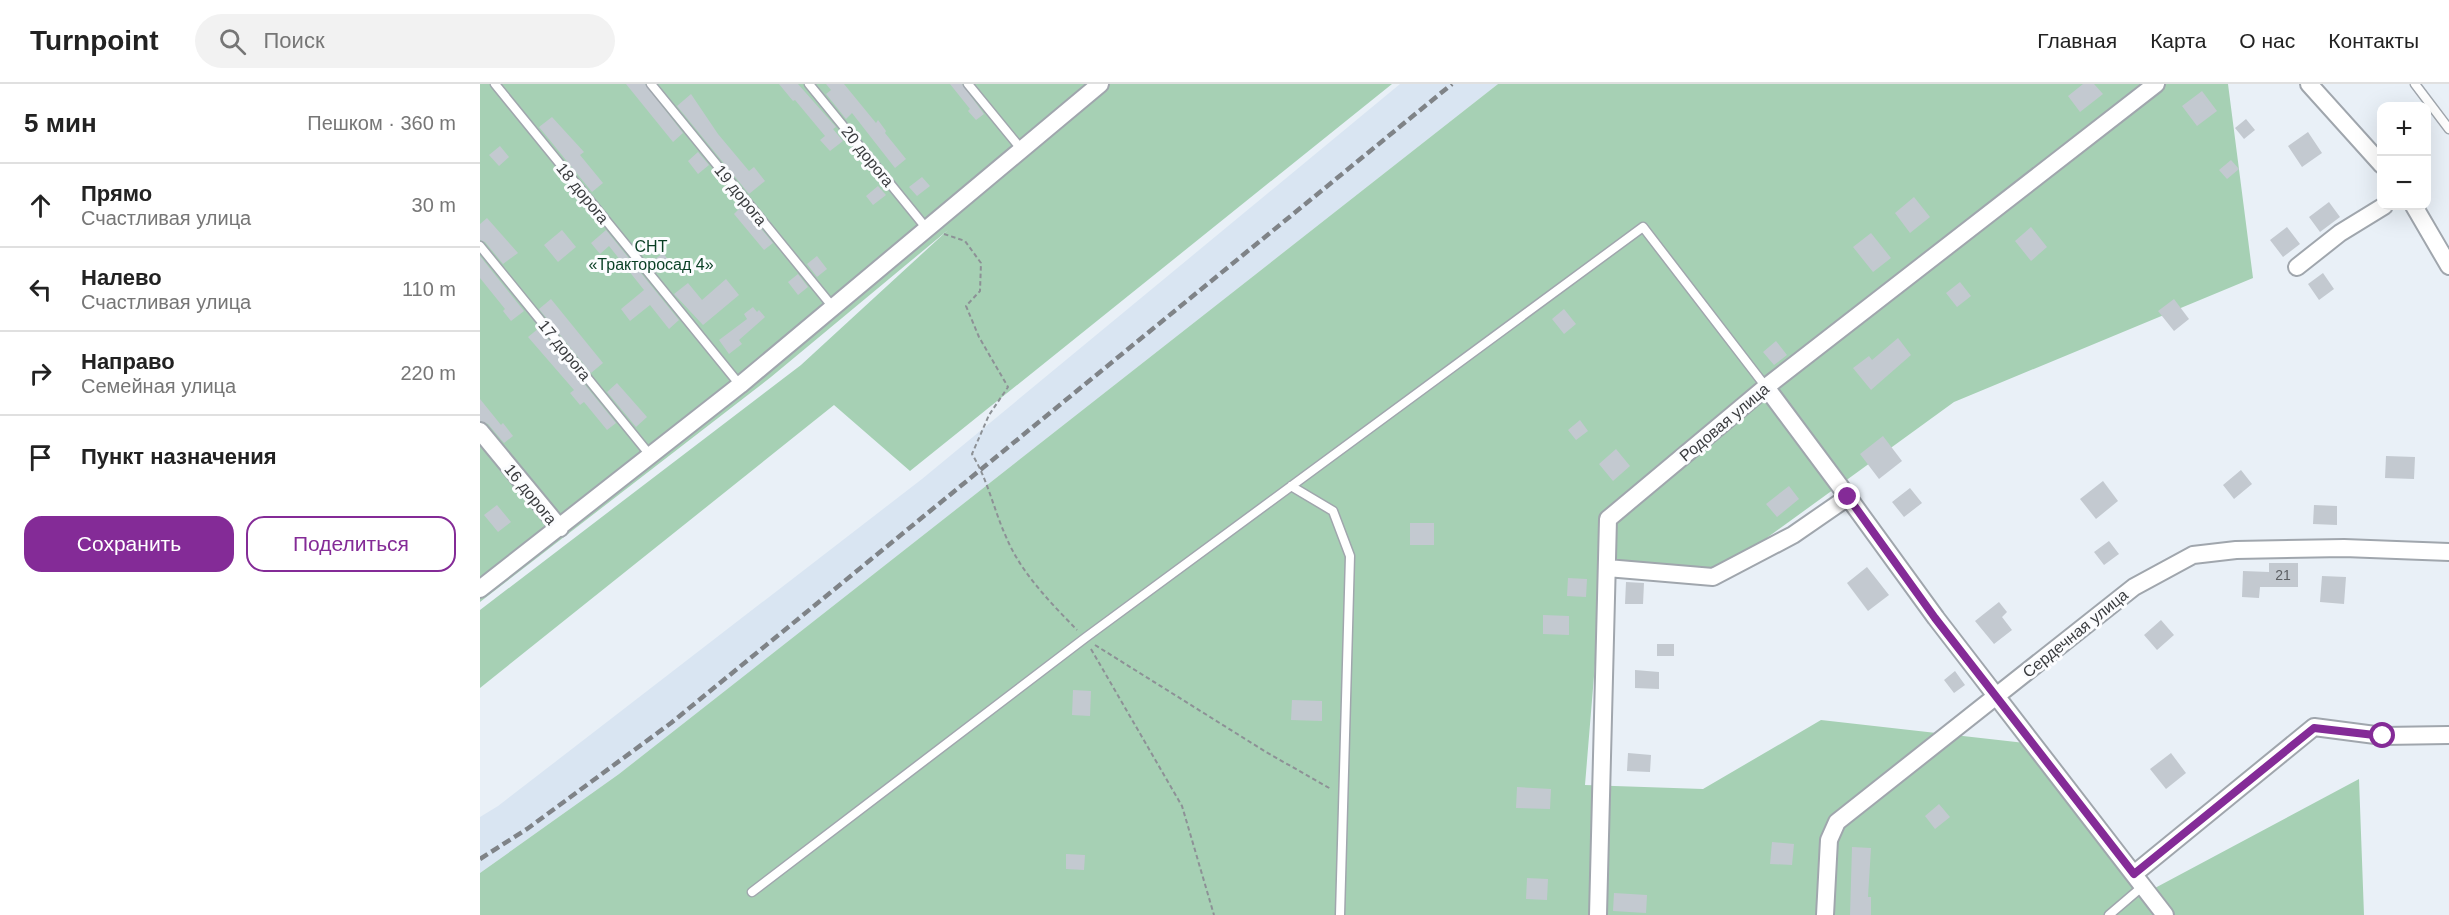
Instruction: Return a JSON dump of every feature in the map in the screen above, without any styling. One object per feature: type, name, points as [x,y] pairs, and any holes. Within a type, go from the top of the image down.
[{"type":"street","points":[[480,589],[740,385],[1100,84]]},
{"type":"street","name":"Родовая улица","points":[[1598,915],[1608,519],[1766,387],[2156,84]]},
{"type":"street","points":[[2309,84],[2377,159]]},
{"type":"street","points":[[2297,267],[2340,233],[2377,210]]},
{"type":"street","points":[[2416,210],[2449,266]]},
{"type":"street","points":[[1766,387],[1935,618],[2164,915]]},
{"type":"street","name":"16 дорога","points":[[480,431],[560,528]]},
{"type":"street","points":[[1607,568],[1713,577],[1793,535],[1848,497]]},
{"type":"street","name":"Сердечная улица","points":[[1825,915],[1828,840],[1837,822],[2134,587],[2193,555],[2236,550],[2344,548],[2449,552]]},
{"type":"street","points":[[2139,880],[2314,728],[2383,736],[2449,735]]},
{"type":"lane","name":"18 дорога","points":[[495,84],[740,385]]},
{"type":"lane","name":"19 дорога","points":[[651,84],[832,306]]},
{"type":"lane","name":"20 дорога","points":[[810,84],[927,229]]},
{"type":"lane","points":[[968,84],[1022,150]]},
{"type":"lane","points":[[2415,84],[2449,129]]},
{"type":"lane","points":[[752,892],[1085,638],[1643,227],[1766,387]]},
{"type":"lane","name":"17 дорога","points":[[480,246],[650,455]]},
{"type":"lane","points":[[1291,486],[1333,511],[1350,556],[1340,915]]},
{"type":"lane","points":[[2109,915],[2139,880]]},
{"type":"path","points":[[927,229],[965,241],[981,263],[980,291],[966,306],[979,337],[1008,387],[990,415],[972,454],[981,469],[1007,541],[1039,590],[1085,638],[1182,806],[1214,915]]},
{"type":"path","points":[[1085,638],[1266,752],[1343,796]]},
{"type":"shaded area","points":[[1400,84],[1498,84],[619,774],[480,873],[480,817],[498,806],[922,479]]},
{"type":"green space","name":"СНТ «Тракторосад 4»","points":[[480,84],[1392,84],[910,471],[834,405],[480,688],[480,610],[801,365],[948,230],[771,377],[480,602]]},
{"type":"green space","points":[[1498,84],[2228,84],[2253,278],[1954,402],[1713,577],[1603,567],[1585,785],[1703,789],[1821,720],[2025,743],[2140,896],[2359,779],[2364,915],[480,915],[480,873],[619,774]]},
{"type":"building","points":[[626,84],[645,84],[683,133],[673,142]]},
{"type":"building","points":[[779,84],[798,84],[836,127],[833,129],[843,141],[830,151],[820,140],[825,136]]},
{"type":"building","points":[[826,84],[844,84],[876,123],[878,120],[886,131],[885,133],[906,159],[895,168],[852,113],[846,119],[826,94],[831,90]]},
{"type":"building","points":[[950,84],[962,84],[984,114],[976,120]]},
{"type":"building","points":[[2083,84],[2094,84],[2103,94],[2080,112],[2068,96]]},
{"type":"building","points":[[2202,91],[2217,111],[2197,126],[2182,106]]},
{"type":"building","points":[[691,94],[718,134],[749,171],[754,167],[765,181],[749,194],[677,106]]},
{"type":"building","points":[[552,117],[584,152],[580,155],[603,183],[592,192],[539,127]]},
{"type":"building","points":[[2246,119],[2255,130],[2244,139],[2235,128]]},
{"type":"building","points":[[2308,132],[2322,153],[2302,167],[2288,146]]},
{"type":"building","points":[[500,146],[509,157],[499,166],[489,155]]},
{"type":"building","points":[[698,152],[709,165],[698,174],[688,161]]},
{"type":"building","points":[[2231,160],[2239,169],[2227,179],[2219,170]]},
{"type":"building","points":[[922,177],[930,186],[917,196],[909,187]]},
{"type":"building","points":[[878,186],[886,195],[873,205],[866,196]]},
{"type":"building","points":[[1914,197],[1930,217],[1910,233],[1895,213]]},
{"type":"building","points":[[2329,202],[2340,217],[2320,232],[2309,217]]},
{"type":"building","points":[[742,206],[773,243],[764,250],[734,214]]},
{"type":"building","points":[[487,218],[518,253],[503,264],[485,242],[480,240],[480,224]]},
{"type":"building","points":[[2031,227],[2047,247],[2031,261],[2015,241]]},
{"type":"building","points":[[2287,227],[2300,244],[2283,257],[2270,240]]},
{"type":"building","points":[[562,230],[576,247],[558,262],[544,245]]},
{"type":"building","points":[[606,230],[679,320],[669,329],[650,305],[630,321],[621,309],[644,290],[609,246],[600,254],[591,243]]},
{"type":"building","points":[[1871,233],[1891,258],[1873,272],[1853,247]]},
{"type":"building","points":[[663,253],[670,262],[657,273],[649,264]]},
{"type":"building","points":[[480,256],[524,311],[511,321],[503,311],[505,309],[480,278]]},
{"type":"building","points":[[817,256],[827,269],[817,277],[807,264]]},
{"type":"building","points":[[2323,273],[2334,289],[2319,300],[2308,284]]},
{"type":"building","points":[[798,274],[808,287],[798,295],[788,282]]},
{"type":"building","points":[[726,279],[739,295],[703,325],[674,294],[688,283],[702,300]]},
{"type":"building","points":[[1960,282],[1971,296],[1957,307],[1946,293]]},
{"type":"building","points":[[551,299],[603,363],[591,373],[539,309]]},
{"type":"building","points":[[2174,299],[2189,319],[2174,331],[2158,311]]},
{"type":"building","points":[[753,307],[765,317],[739,340],[742,344],[729,354],[719,340],[747,319],[744,314]]},
{"type":"building","points":[[1564,309],[1576,324],[1564,334],[1552,319]]},
{"type":"building","points":[[539,328],[616,423],[607,430],[584,402],[580,405],[570,393],[574,390],[528,337]]},
{"type":"building","points":[[1898,338],[1911,355],[1871,390],[1853,368],[1869,356],[1872,360]]},
{"type":"building","points":[[1776,341],[1787,355],[1774,365],[1763,352]]},
{"type":"building","points":[[617,383],[647,417],[636,427],[607,392]]},
{"type":"building","points":[[480,399],[513,436],[504,443],[488,424],[480,421]]},
{"type":"building","points":[[1580,420],[1588,431],[1576,440],[1568,430]]},
{"type":"building","points":[[1883,436],[1902,461],[1879,479],[1860,454]]},
{"type":"building","points":[[1616,449],[1630,466],[1613,481],[1599,464]]},
{"type":"building","points":[[2386,456],[2415,457],[2414,479],[2385,478]]},
{"type":"building","points":[[2241,470],[2252,484],[2234,499],[2223,485]]},
{"type":"building","points":[[2103,481],[2118,501],[2096,519],[2080,499]]},
{"type":"building","points":[[1789,486],[1799,499],[1777,517],[1766,504]]},
{"type":"building","points":[[1910,488],[1922,503],[1904,517],[1892,502]]},
{"type":"building","points":[[497,505],[511,522],[498,532],[484,515]]},
{"type":"building","points":[[2314,505],[2337,506],[2337,525],[2313,524]]},
{"type":"building","points":[[1410,523],[1434,523],[1434,545],[1410,545]]},
{"type":"building","points":[[2109,541],[2119,554],[2104,565],[2094,552]]},
{"type":"building","points":[[2269,563],[2298,563],[2298,587],[2260,587],[2259,598],[2242,597],[2243,571],[2269,572]]},
{"type":"building","points":[[1867,567],[1889,595],[1868,611],[1847,583]]},
{"type":"building","points":[[2322,576],[2346,577],[2344,604],[2320,602]]},
{"type":"building","points":[[1568,578],[1587,579],[1586,597],[1567,596]]},
{"type":"building","points":[[1626,582],[1644,583],[1643,604],[1625,604]]},
{"type":"building","points":[[1999,602],[2007,612],[2002,617],[2012,630],[1994,644],[1975,621]]},
{"type":"building","points":[[1543,615],[1569,616],[1569,635],[1543,634]]},
{"type":"building","points":[[2161,620],[2174,635],[2157,650],[2144,635]]},
{"type":"building","points":[[1657,644],[1674,644],[1674,656],[1657,656]]},
{"type":"building","points":[[1635,670],[1659,672],[1659,689],[1635,688]]},
{"type":"building","points":[[1955,671],[1965,685],[1954,693],[1944,680]]},
{"type":"building","points":[[1073,690],[1091,691],[1090,716],[1072,715]]},
{"type":"building","points":[[1292,700],[1322,701],[1322,721],[1291,720]]},
{"type":"building","points":[[1628,753],[1651,755],[1650,772],[1627,771]]},
{"type":"building","points":[[2171,753],[2186,773],[2166,789],[2150,769]]},
{"type":"building","points":[[1517,787],[1551,789],[1550,809],[1516,808]]},
{"type":"building","points":[[1939,804],[1950,817],[1935,829],[1925,816]]},
{"type":"building","points":[[1772,842],[1794,844],[1792,865],[1770,864]]},
{"type":"building","points":[[1852,847],[1871,848],[1868,897],[1871,897],[1871,915],[1850,915]]},
{"type":"building","points":[[1066,854],[1085,855],[1084,870],[1066,869]]},
{"type":"building","points":[[1527,878],[1548,879],[1547,900],[1526,899]]},
{"type":"building","points":[[1614,893],[1647,895],[1646,913],[1613,911]]},
{"type":"railway","points":[[480,859],[527,829],[671,723],[1452,84]]},
{"type":"route","points":[[1848,497],[1935,618],[2134,874],[2314,728],[2383,736]]}]
